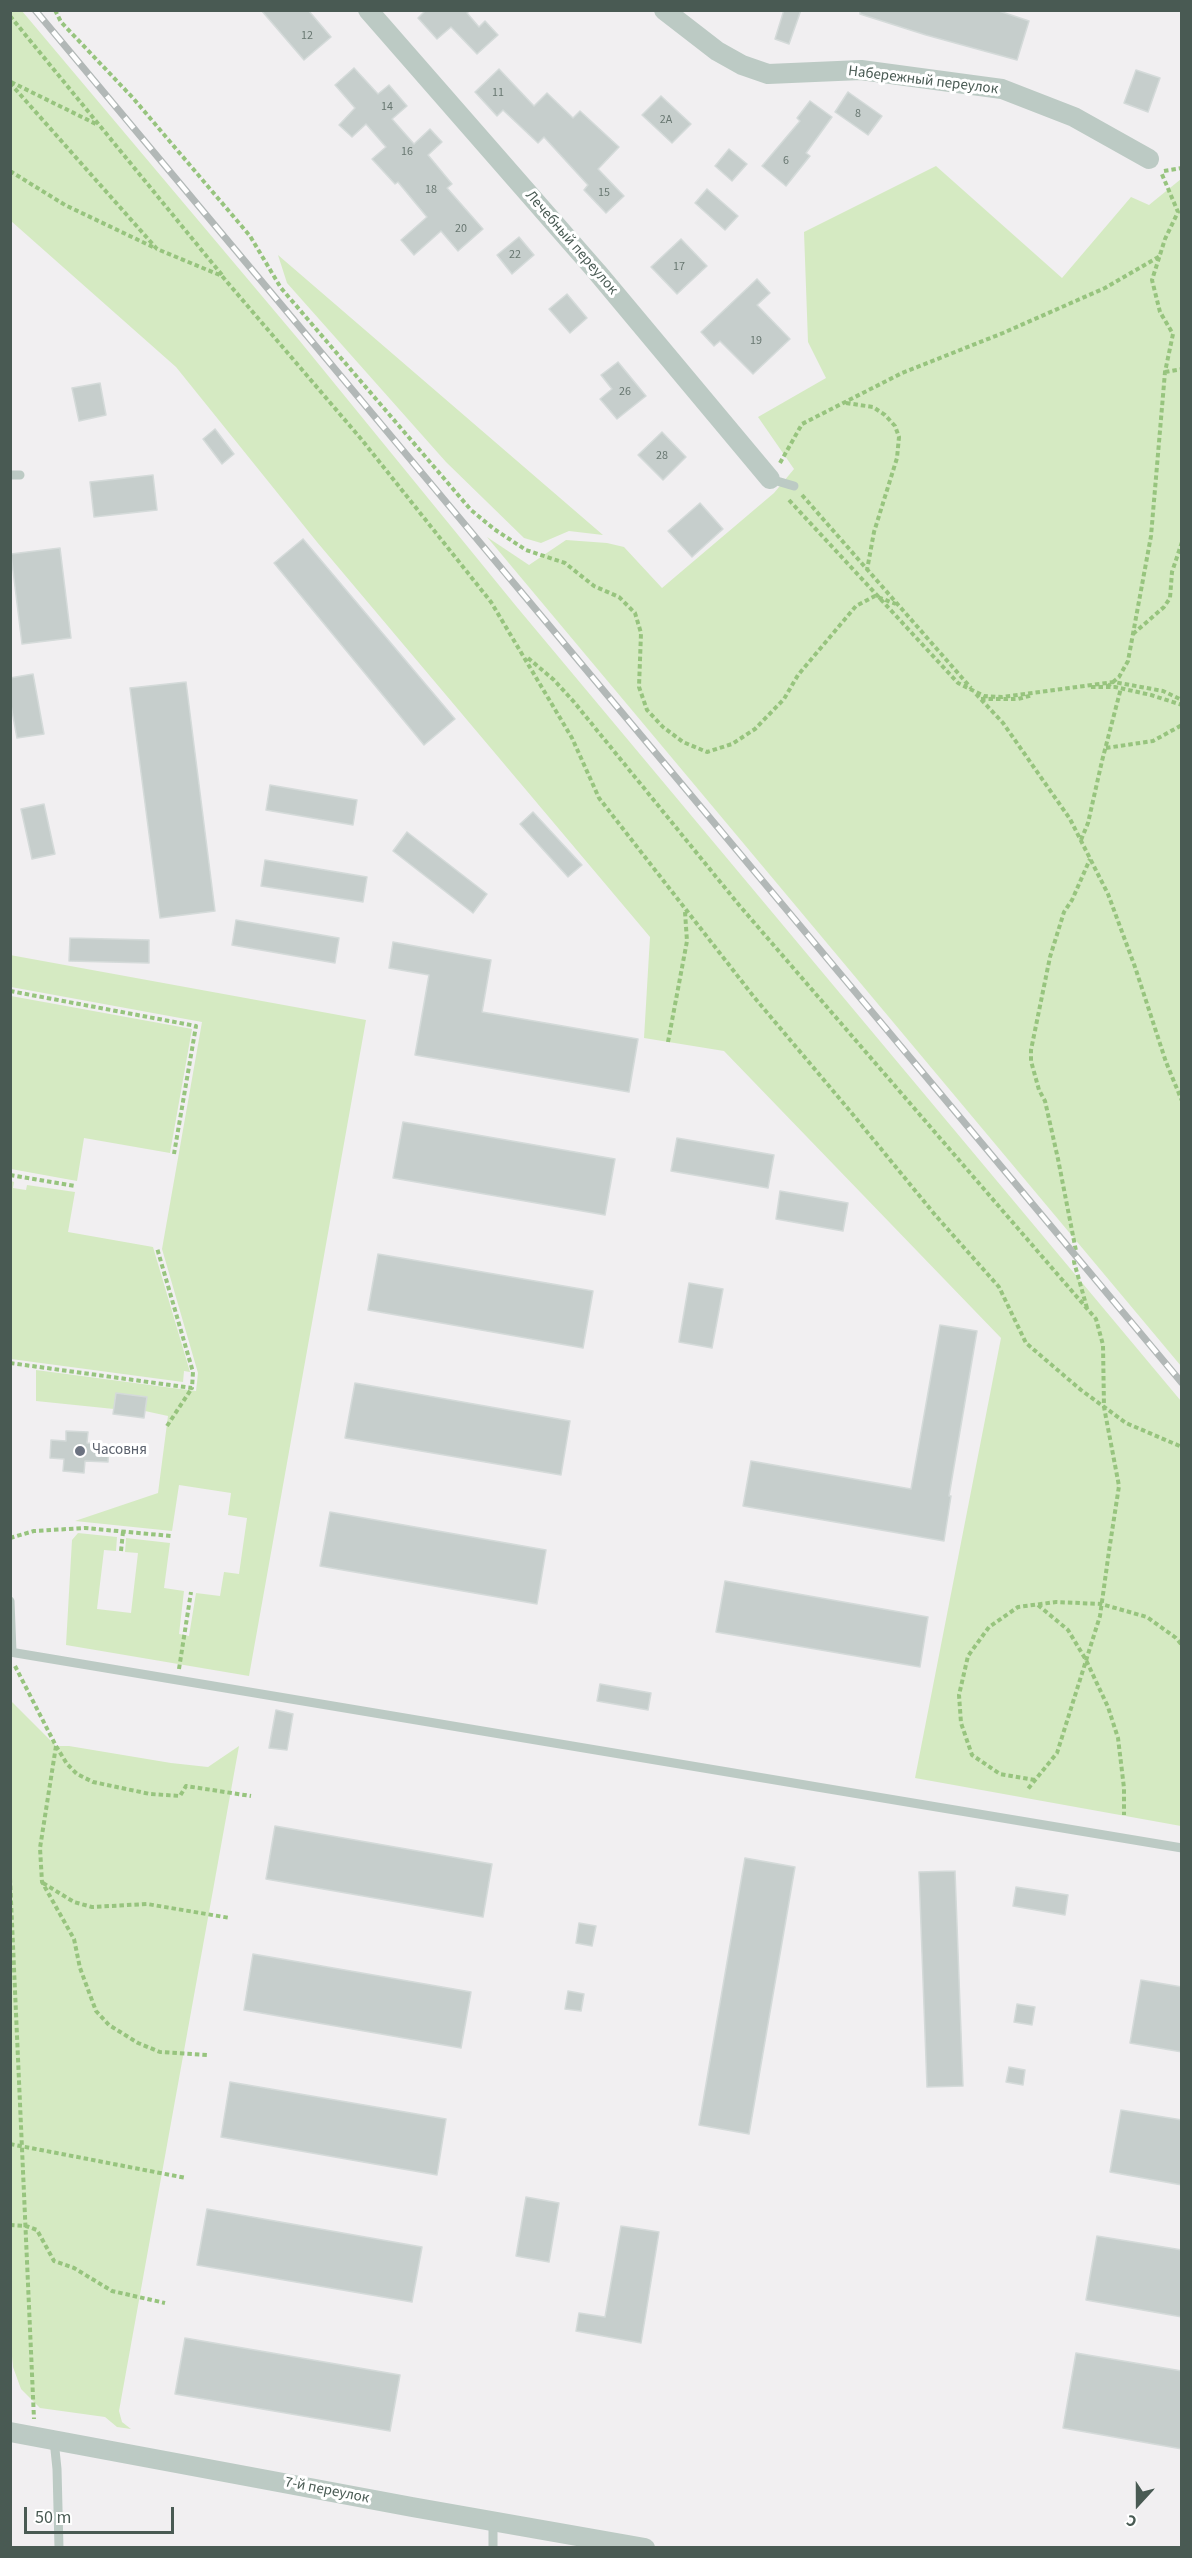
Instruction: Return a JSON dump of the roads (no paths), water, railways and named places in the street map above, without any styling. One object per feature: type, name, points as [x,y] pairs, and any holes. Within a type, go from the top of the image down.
[{"type":"street","name":"Лечебный переулок","points":[[368,10],[597,272],[770,480]]},
{"type":"street","name":"Набережный переулок","points":[[664,10],[717,51],[742,65],[768,74],[861,70],[1002,89],[1074,117],[1155,165]]},
{"type":"street","name":"7-й переулок","points":[[10,2432],[645,2547]]},
{"type":"lane","points":[[770,480],[794,486]]},
{"type":"lane","points":[[10,1601],[11,1654],[1182,1848]]},
{"type":"lane","points":[[44,2438],[57,2469],[59,2547]]},
{"type":"lane","points":[[493,2547],[494,2521]]},
{"type":"railway","points":[[35,10],[1182,1383]]},
{"type":"place","name":"Часовня","points":[[80,1451]]}]
